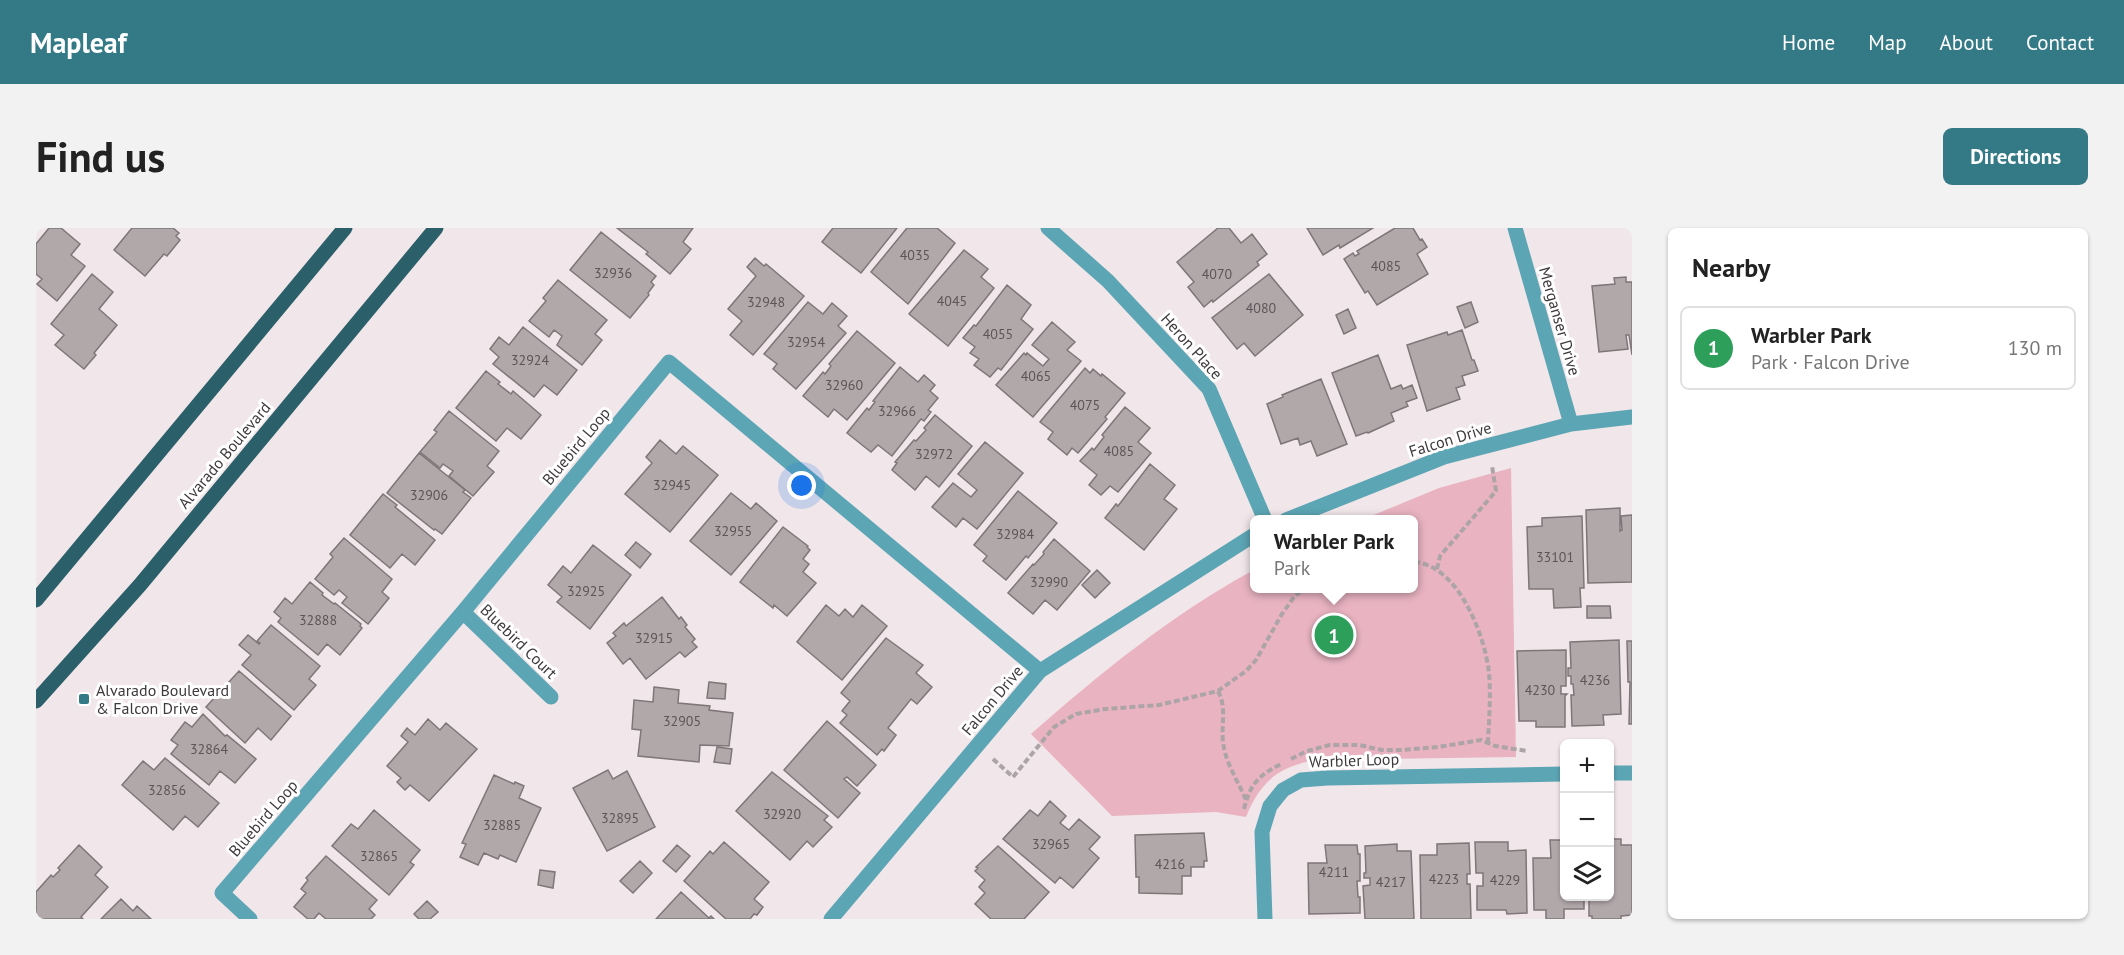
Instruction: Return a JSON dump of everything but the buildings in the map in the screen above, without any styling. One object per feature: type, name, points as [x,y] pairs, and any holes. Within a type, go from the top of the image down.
[{"type":"main road","points":[[36,600],[345,228]]},
{"type":"main road","name":"Alvarado Boulevard","points":[[36,701],[140,585],[436,228]]},
{"type":"street","name":"Heron Place","points":[[1048,228],[1108,281],[1209,389],[1263,515]]},
{"type":"street","name":"Merganser Drive","points":[[1515,228],[1570,424]]},
{"type":"street","name":"Bluebird Loop","points":[[250,919],[222,893],[463,612],[669,362],[1040,671]]},
{"type":"street","name":"Falcon Drive","points":[[1296,515],[1444,457],[1570,424],[1632,417]]},
{"type":"street","name":"Falcon Drive","points":[[831,919],[1040,671],[1250,538]]},
{"type":"street","name":"Bluebird Court","points":[[463,612],[551,696]]},
{"type":"street","points":[[1614,773],[1632,772]]},
{"type":"street","name":"Warbler Loop","points":[[1265,919],[1263,832],[1270,806],[1283,790],[1301,780],[1560,774]]},
{"type":"path","points":[[1437,569],[1440,556],[1496,492],[1488,446]]},
{"type":"path","points":[[1418,562],[1437,569],[1459,593],[1475,622],[1486,653],[1489,675],[1488,743]]},
{"type":"path","points":[[977,746],[1013,777],[1054,727],[1076,714],[1160,705],[1218,691],[1256,660],[1282,614],[1298,593]]},
{"type":"path","points":[[1218,691],[1223,701],[1223,742],[1226,757],[1246,800]]},
{"type":"shaded area","points":[[1511,468],[1516,757],[1315,760],[1291,767],[1272,778],[1257,794],[1246,817],[1216,812],[1112,816],[1031,734],[1083,689],[1166,625],[1250,572],[1250,593],[1418,593],[1418,515],[1374,515],[1439,488]]},
{"type":"place","name":"Warbler Park","points":[[1334,635]]},
{"type":"place","name":"Alvarado Boulevard & Falcon Drive","points":[[84,699]]}]
